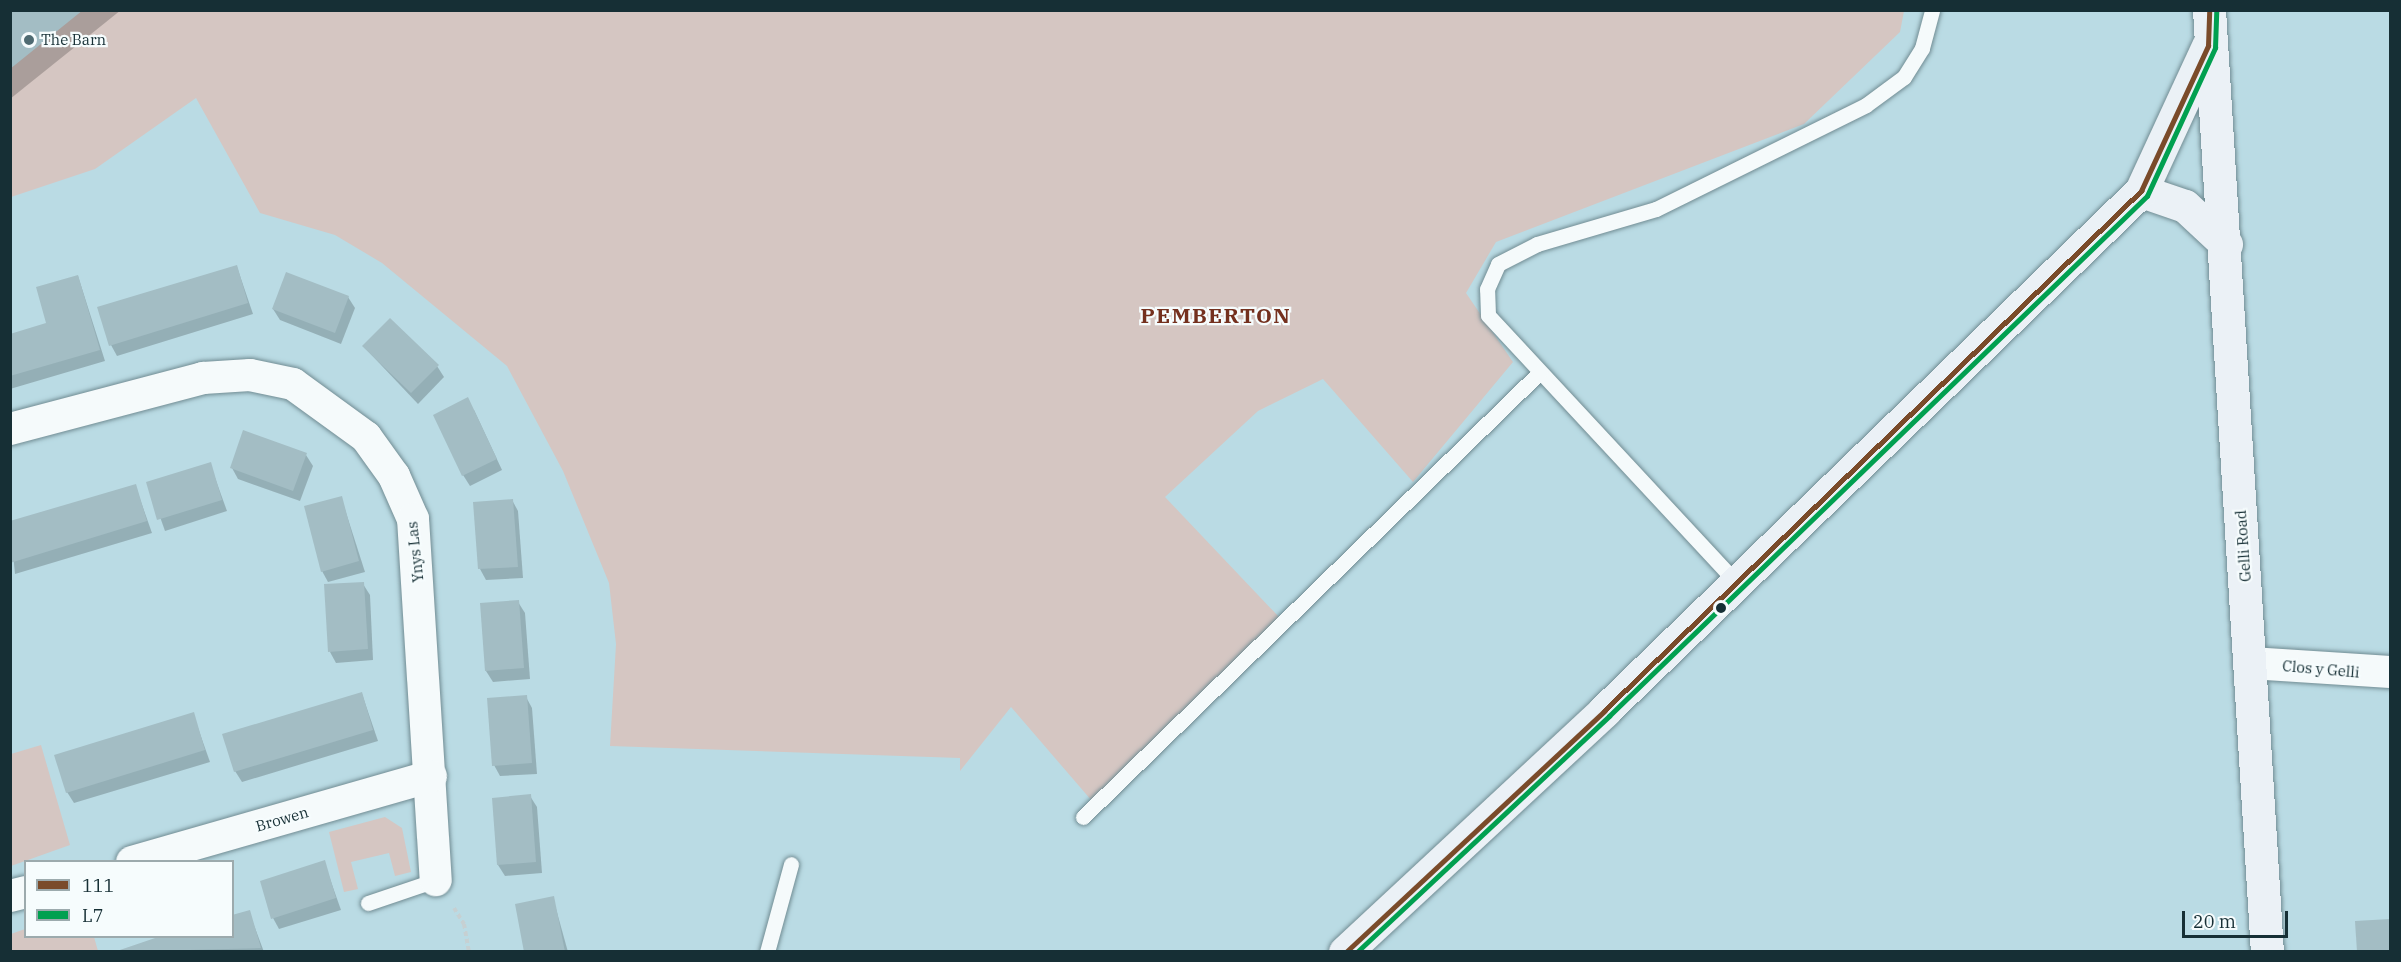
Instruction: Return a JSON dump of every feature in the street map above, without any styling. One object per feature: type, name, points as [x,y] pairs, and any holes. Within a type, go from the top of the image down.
[{"type":"main road","name":"Gelli Road","points":[[2209,10],[2208,46],[2226,244],[2267,951]]},
{"type":"main road","points":[[1345,951],[1503,807],[2141,191],[2208,46]]},
{"type":"main road","points":[[2141,191],[2186,206],[2226,244]]},
{"type":"street","name":"Ynys Las","points":[[10,429],[214,377],[250,375],[293,384],[332,407],[366,436],[394,476],[413,519],[436,880]]},
{"type":"street","name":"Clos y Gelli","points":[[2251,663],[2391,672]]},
{"type":"street","name":"Browen","points":[[136,860],[431,776]]},
{"type":"lane","points":[[1735,581],[1488,315],[1487,289],[1498,264],[1538,244],[1656,209],[1866,105],[1904,77],[1922,48],[1932,10]]},
{"type":"lane","points":[[1083,818],[1540,372]]},
{"type":"lane","points":[[767,951],[791,864]]},
{"type":"lane","points":[[368,903],[436,880]]},
{"type":"path","points":[[436,880],[464,924],[469,951]]},
{"type":"shaded area","points":[[10,11],[1904,11],[1900,32],[1804,124],[1496,242],[1466,293],[1513,362],[1413,482],[1323,379],[1258,411],[1165,497],[1279,617],[1092,801],[1011,707],[960,771],[960,758],[610,746],[616,644],[609,583],[563,471],[507,366],[382,263],[335,235],[260,213],[196,98],[95,169],[11,197]]},
{"type":"shaded area","points":[[41,745],[70,845],[11,866],[11,754]]},
{"type":"shaded area","points":[[385,817],[402,828],[411,872],[395,876],[389,853],[351,862],[358,889],[344,892],[329,832]]},
{"type":"shaded area","points":[[24,929],[24,938],[94,938],[98,951],[11,951],[11,934]]},
{"type":"building","name":"The Barn","points":[[10,10],[83,10],[10,69]]},
{"type":"building","points":[[237,265],[248,303],[109,346],[97,307]]},
{"type":"building","points":[[286,272],[349,296],[335,333],[272,309]]},
{"type":"building","points":[[78,275],[100,350],[10,376],[10,334],[46,323],[36,287]]},
{"type":"building","points":[[390,318],[439,365],[411,393],[362,346]]},
{"type":"building","points":[[468,397],[497,459],[462,476],[433,415]]},
{"type":"building","points":[[243,430],[307,453],[293,491],[230,468]]},
{"type":"building","points":[[211,462],[222,500],[157,520],[146,482]]},
{"type":"building","points":[[136,484],[147,521],[10,563],[10,521]]},
{"type":"building","points":[[342,496],[359,561],[321,572],[304,506]]},
{"type":"building","points":[[513,499],[518,567],[478,569],[473,502]]},
{"type":"building","points":[[364,582],[368,649],[328,652],[324,584]]},
{"type":"building","points":[[519,600],[524,668],[485,671],[480,603]]},
{"type":"building","points":[[362,692],[373,730],[234,772],[222,734]]},
{"type":"building","points":[[527,695],[532,763],[492,766],[487,698]]},
{"type":"building","points":[[194,712],[205,750],[66,793],[54,755]]},
{"type":"building","points":[[531,794],[536,862],[497,865],[492,798]]},
{"type":"building","points":[[325,860],[336,898],[271,919],[260,881]]},
{"type":"building","points":[[554,896],[565,952],[524,952],[515,904]]},
{"type":"building","points":[[250,910],[261,948],[114,952],[155,938],[234,938],[234,914]]},
{"type":"building","points":[[2390,919],[2390,952],[2357,952],[2355,921]]},
{"type":"transit line","name":"111","points":[[1346,952],[1604,711],[2141,191],[2208,46],[2209,10]]},
{"type":"transit line","name":"L7","points":[[1357,952],[1609,716],[2147,196],[2215,48],[2216,10]]},
{"type":"place","name":"The Barn","points":[[29,40]]},
{"type":"district","name":"PEMBERTON","points":[[1216,315]]}]
